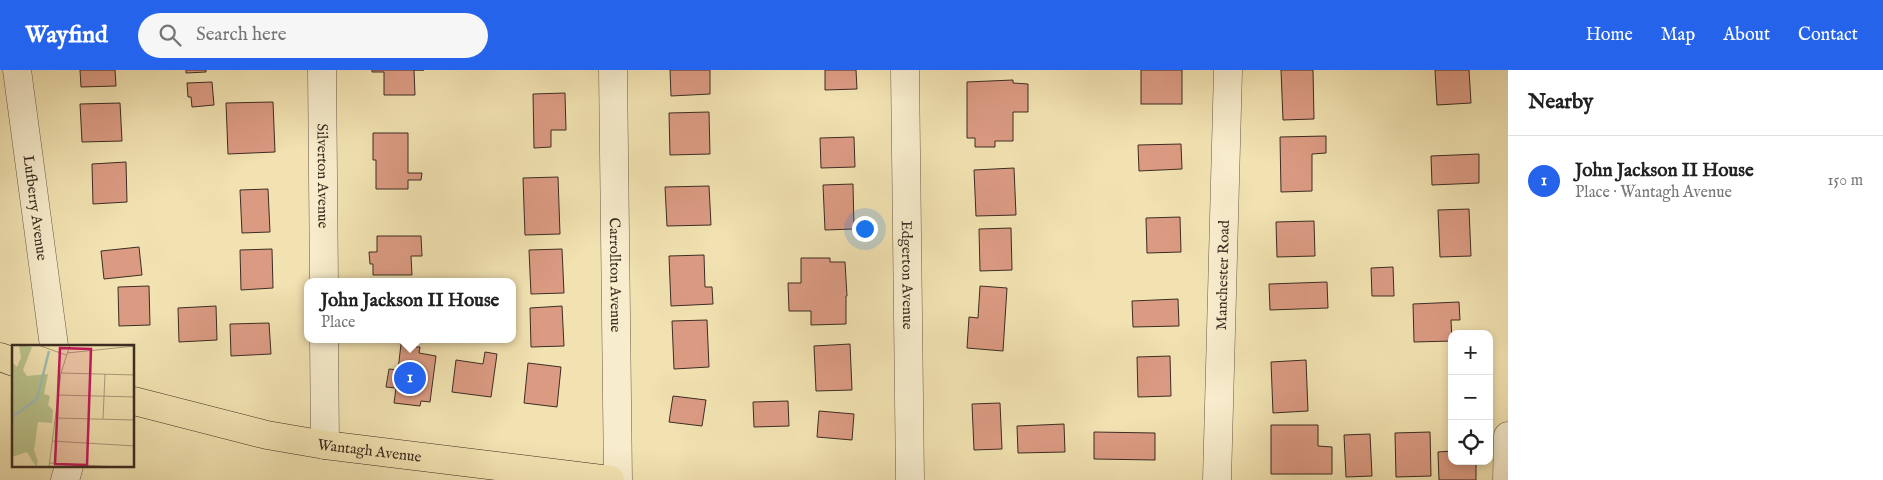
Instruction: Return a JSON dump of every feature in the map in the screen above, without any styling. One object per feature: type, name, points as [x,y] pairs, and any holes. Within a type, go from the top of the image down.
[{"type":"main road","points":[[0,357],[12,361]]},
{"type":"main road","name":"Wantagh Avenue","points":[[135,401],[267,435],[325,445],[610,480]]},
{"type":"street","name":"Lufberry Avenue","points":[[17,70],[54,345]]},
{"type":"street","name":"Silverton Avenue","points":[[322,70],[324,278]]},
{"type":"street","name":"Carrollton Avenue","points":[[614,70],[618,480]]},
{"type":"street","name":"Edgerton Avenue","points":[[905,70],[910,480]]},
{"type":"street","name":"Manchester Road","points":[[1217,480],[1228,70]]},
{"type":"street","points":[[324,343],[325,445]]},
{"type":"street","points":[[1507,480],[1508,436]]},
{"type":"building","points":[[80,70],[115,70],[116,86],[81,87]]},
{"type":"building","points":[[186,70],[206,70],[206,72],[186,73]]},
{"type":"building","points":[[372,70],[414,70],[415,95],[384,95],[384,72],[372,72]]},
{"type":"building","points":[[670,70],[710,70],[710,94],[671,96]]},
{"type":"building","points":[[825,70],[856,70],[857,89],[825,90]]},
{"type":"building","points":[[1141,70],[1182,70],[1182,104],[1141,104]]},
{"type":"building","points":[[1281,70],[1313,70],[1314,119],[1283,120]]},
{"type":"building","points":[[1435,70],[1469,70],[1471,103],[1437,105]]},
{"type":"building","points":[[1013,80],[1013,83],[1028,84],[1028,112],[1013,112],[1013,141],[995,141],[995,147],[975,147],[975,138],[967,138],[967,82]]},
{"type":"building","points":[[212,82],[214,105],[192,107],[191,97],[188,97],[187,83]]},
{"type":"building","points":[[565,93],[566,130],[551,130],[551,147],[534,148],[533,94]]},
{"type":"building","points":[[273,102],[275,152],[228,154],[226,103]]},
{"type":"building","points":[[120,103],[122,141],[82,142],[80,104]]},
{"type":"building","points":[[709,112],[710,154],[670,155],[669,113]]},
{"type":"building","points":[[373,133],[408,133],[408,173],[422,173],[421,180],[408,180],[408,189],[376,189],[376,160],[373,160]]},
{"type":"building","points":[[1326,136],[1326,153],[1312,154],[1312,191],[1281,192],[1280,137]]},
{"type":"building","points":[[854,137],[855,167],[821,168],[820,138]]},
{"type":"building","points":[[1181,144],[1182,169],[1139,171],[1138,145]]},
{"type":"building","points":[[1479,154],[1479,183],[1432,185],[1431,156]]},
{"type":"building","points":[[126,162],[127,202],[93,204],[92,164]]},
{"type":"building","points":[[1014,168],[1016,215],[976,216],[974,170]]},
{"type":"building","points":[[558,177],[560,234],[525,235],[523,178]]},
{"type":"building","points":[[853,184],[854,229],[825,230],[823,185]]},
{"type":"building","points":[[709,186],[711,225],[667,226],[665,187]]},
{"type":"building","points":[[268,189],[270,232],[242,233],[240,190]]},
{"type":"building","points":[[1469,209],[1471,256],[1440,257],[1438,210]]},
{"type":"building","points":[[1180,217],[1181,252],[1147,253],[1146,218]]},
{"type":"building","points":[[1314,221],[1315,256],[1277,257],[1276,222]]},
{"type":"building","points":[[1011,228],[1012,270],[980,271],[979,229]]},
{"type":"building","points":[[377,236],[421,236],[422,256],[411,256],[412,275],[373,275],[373,264],[370,264],[369,252],[377,252]]},
{"type":"building","points":[[139,247],[142,275],[104,279],[101,251]]},
{"type":"building","points":[[272,249],[273,288],[241,290],[240,250]]},
{"type":"building","points":[[562,249],[564,293],[531,294],[529,250]]},
{"type":"building","points":[[704,255],[705,287],[712,287],[713,304],[671,306],[669,256]]},
{"type":"building","points":[[801,258],[830,258],[830,262],[845,262],[846,324],[811,325],[811,311],[789,311],[788,283],[801,283]]},
{"type":"building","points":[[1393,267],[1394,296],[1372,296],[1371,268]]},
{"type":"building","points":[[1327,282],[1328,308],[1270,310],[1269,284]]},
{"type":"building","points":[[149,286],[150,325],[119,326],[118,287]]},
{"type":"building","points":[[980,286],[1007,288],[1003,351],[967,348],[969,317],[978,318]]},
{"type":"building","points":[[1178,299],[1179,326],[1133,327],[1132,301]]},
{"type":"building","points":[[1459,302],[1460,320],[1451,320],[1451,330],[1448,330],[1448,341],[1414,342],[1413,304]]},
{"type":"building","points":[[216,306],[217,340],[179,342],[178,308]]},
{"type":"building","points":[[562,306],[564,346],[531,347],[530,308]]},
{"type":"building","points":[[707,320],[709,367],[674,369],[672,321]]},
{"type":"building","points":[[269,323],[271,354],[231,356],[230,324]]},
{"type":"building","points":[[401,344],[416,345],[416,347],[420,347],[419,353],[436,356],[430,402],[421,401],[420,406],[394,403],[396,388],[386,387],[389,369],[398,370]]},
{"type":"building","points":[[850,344],[852,390],[816,391],[814,346]]},
{"type":"building","points":[[485,352],[497,354],[491,397],[452,392],[456,360],[483,364]]},
{"type":"building","points":[[1170,356],[1171,396],[1138,397],[1137,357]]},
{"type":"building","points":[[1306,360],[1308,411],[1273,413],[1271,362]]},
{"type":"building","points":[[528,363],[561,367],[557,407],[524,403]]},
{"type":"building","points":[[673,396],[706,400],[702,426],[669,422]]},
{"type":"building","points":[[788,401],[789,426],[754,427],[753,402]]},
{"type":"building","points":[[1000,403],[1002,449],[974,450],[972,404]]},
{"type":"building","points":[[819,411],[854,414],[852,440],[817,437]]},
{"type":"building","points":[[1064,424],[1065,452],[1018,453],[1017,426]]},
{"type":"building","points":[[1271,425],[1318,425],[1318,446],[1332,447],[1332,474],[1271,474]]},
{"type":"building","points":[[1094,432],[1155,433],[1155,460],[1094,459]]},
{"type":"building","points":[[1430,432],[1431,476],[1396,477],[1395,433]]},
{"type":"building","points":[[1370,434],[1372,476],[1346,477],[1344,435]]},
{"type":"building","points":[[1448,451],[1448,465],[1476,465],[1476,480],[1439,480],[1438,452]]},
{"type":"place","name":"John Jackson II House","points":[[410,378]]}]
